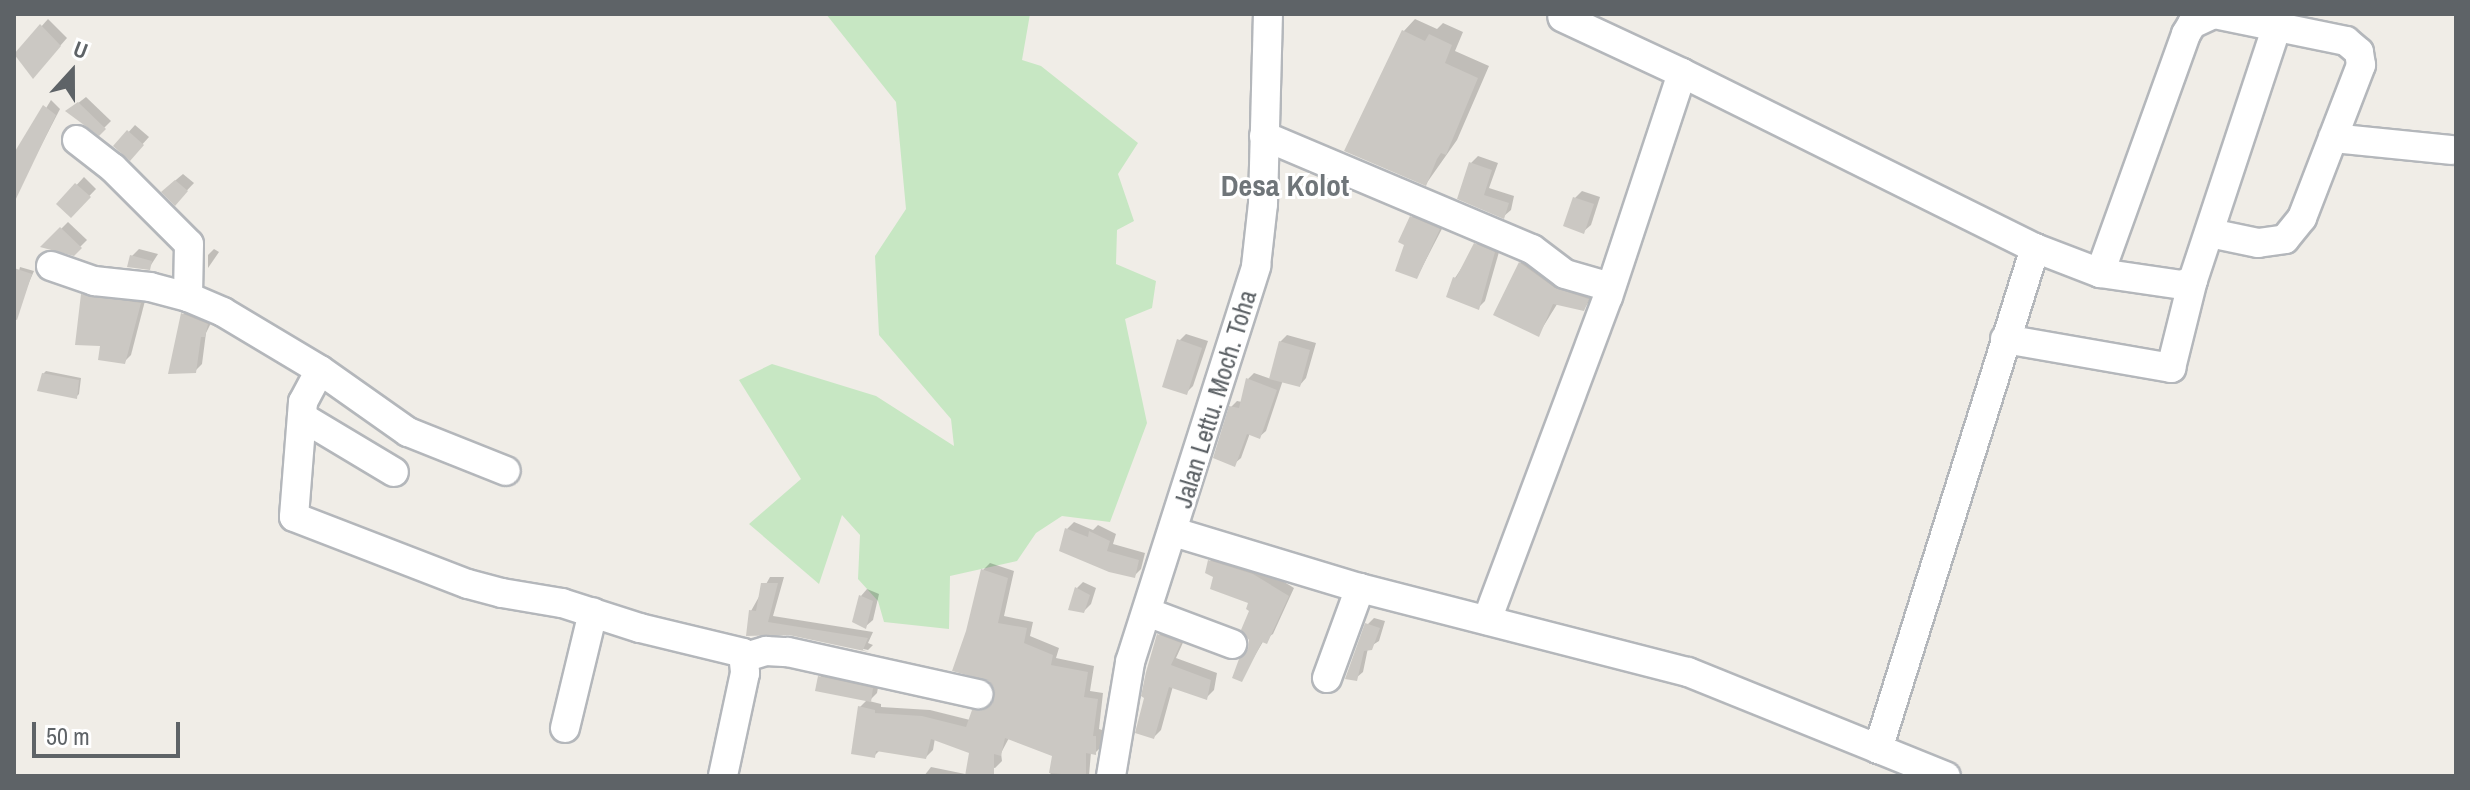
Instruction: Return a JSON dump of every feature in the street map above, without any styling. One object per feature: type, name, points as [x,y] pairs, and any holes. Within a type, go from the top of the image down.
[{"type":"street","name":"Jalan Lettu. Moch. Toha","points":[[1111,776],[1125,683],[1256,266],[1263,204],[1268,14]]},
{"type":"street","points":[[2100,273],[2192,24],[2214,14],[2346,41],[2359,52],[2361,65],[2302,218],[2285,239],[2258,243],[2210,233]]},
{"type":"street","points":[[1562,17],[2035,248],[2100,273],[2182,285],[2193,280]]},
{"type":"street","points":[[2005,339],[2171,368],[2193,280],[2277,26]]},
{"type":"street","points":[[1487,620],[1610,287],[1682,73]]},
{"type":"street","points":[[1264,136],[1532,249],[1565,274],[1610,287]]},
{"type":"street","points":[[2333,138],[2451,150]]},
{"type":"street","points":[[77,140],[113,168],[189,244],[188,297]]},
{"type":"street","points":[[1878,749],[2035,248]]},
{"type":"street","points":[[51,266],[94,281],[150,287],[188,297],[223,312],[320,370],[408,432],[506,471]]},
{"type":"street","points":[[320,370],[303,402],[293,498],[293,514],[297,519],[468,584],[593,612],[640,628],[734,649],[746,657]]},
{"type":"street","points":[[302,417],[394,472]]},
{"type":"street","points":[[1174,532],[1360,588],[1688,672],[1946,776]]},
{"type":"street","points":[[1327,678],[1360,588]]},
{"type":"street","points":[[565,728],[593,612]]},
{"type":"street","points":[[1147,612],[1232,644]]},
{"type":"street","points":[[746,657],[766,651],[788,652],[978,694]]},
{"type":"street","points":[[723,776],[746,657]]},
{"type":"green space","points":[[826,14],[1030,14],[1022,60],[1041,66],[1138,143],[1118,174],[1134,221],[1117,230],[1116,264],[1156,281],[1152,308],[1125,319],[1147,423],[1110,522],[1062,516],[1036,533],[1017,561],[950,576],[949,629],[884,622],[878,601],[858,579],[860,535],[842,515],[819,584],[749,524],[801,479],[739,380],[772,364],[876,396],[954,446],[951,419],[879,335],[875,256],[906,209],[896,102]]},
{"type":"building","points":[[40,24],[61,46],[33,79],[14,54]]},
{"type":"building","points":[[1402,30],[1425,41],[1429,34],[1452,45],[1445,63],[1478,78],[1446,155],[1441,153],[1437,159],[1426,186],[1344,151]]},
{"type":"building","points":[[78,102],[106,129],[99,136],[65,111]]},
{"type":"building","points":[[43,105],[56,115],[14,203],[14,153]]},
{"type":"building","points":[[127,130],[144,145],[130,161],[113,146]]},
{"type":"building","points":[[1469,162],[1492,170],[1484,195],[1509,203],[1504,219],[1457,199]]},
{"type":"building","points":[[175,180],[188,191],[175,206],[161,192]]},
{"type":"building","points":[[75,183],[91,197],[71,218],[56,204]]},
{"type":"building","points":[[1573,197],[1594,204],[1584,234],[1563,226]]},
{"type":"building","points":[[1410,216],[1440,229],[1417,279],[1395,271],[1404,245],[1398,242]]},
{"type":"building","points":[[60,227],[82,248],[74,256],[40,247]]},
{"type":"building","points":[[1474,243],[1495,252],[1479,310],[1446,297],[1453,277],[1456,278]]},
{"type":"building","points":[[130,255],[152,261],[150,270],[127,267]]},
{"type":"building","points":[[1519,262],[1555,288],[1589,299],[1584,311],[1553,304],[1539,337],[1493,315]]},
{"type":"building","points":[[14,268],[32,274],[17,320],[14,319]]},
{"type":"building","points":[[81,294],[141,303],[125,364],[98,360],[100,346],[75,345]]},
{"type":"building","points":[[181,313],[208,324],[205,337],[201,337],[196,373],[168,374]]},
{"type":"building","points":[[1177,339],[1202,348],[1187,395],[1162,387]]},
{"type":"building","points":[[1279,341],[1310,350],[1300,387],[1269,379]]},
{"type":"building","points":[[42,373],[79,380],[77,399],[37,391]]},
{"type":"building","points":[[1246,378],[1277,390],[1260,439],[1247,434],[1235,467],[1213,458],[1229,406],[1239,408]]},
{"type":"building","points":[[1065,528],[1088,537],[1089,531],[1110,541],[1107,551],[1139,560],[1135,578],[1109,572],[1059,551]]},
{"type":"building","points":[[1208,560],[1253,574],[1289,596],[1267,644],[1262,642],[1242,682],[1232,678],[1239,659],[1248,649],[1249,640],[1241,630],[1249,611],[1246,609],[1248,603],[1210,589],[1213,577],[1205,573]]},
{"type":"building","points":[[981,569],[1008,578],[998,623],[1027,628],[1024,643],[1053,655],[1051,665],[1088,672],[1084,697],[1098,699],[1093,736],[1096,736],[1096,755],[1086,753],[1086,776],[1049,773],[1052,756],[1005,738],[1001,756],[994,754],[994,776],[965,776],[969,753],[931,739],[926,759],[876,751],[875,758],[851,754],[858,706],[875,710],[875,713],[922,716],[966,727],[972,710],[982,710],[991,705],[994,690],[989,681],[952,671],[966,631]]},
{"type":"building","points":[[761,583],[778,583],[768,622],[868,638],[863,650],[869,652],[789,635],[746,636],[749,610],[756,611]]},
{"type":"building","points":[[1075,587],[1090,595],[1084,613],[1068,610]]},
{"type":"building","points":[[859,595],[873,601],[866,629],[852,622]]},
{"type":"building","points":[[1365,623],[1380,628],[1372,650],[1364,651],[1357,681],[1345,679]]},
{"type":"building","points":[[1157,634],[1181,643],[1171,665],[1211,680],[1207,700],[1169,687],[1154,739],[1135,733],[1144,698],[1141,696],[1146,672]]},
{"type":"building","points":[[818,676],[873,688],[871,702],[815,691]]},
{"type":"district","name":"Desa Kolot","points":[[1285,185]]}]
